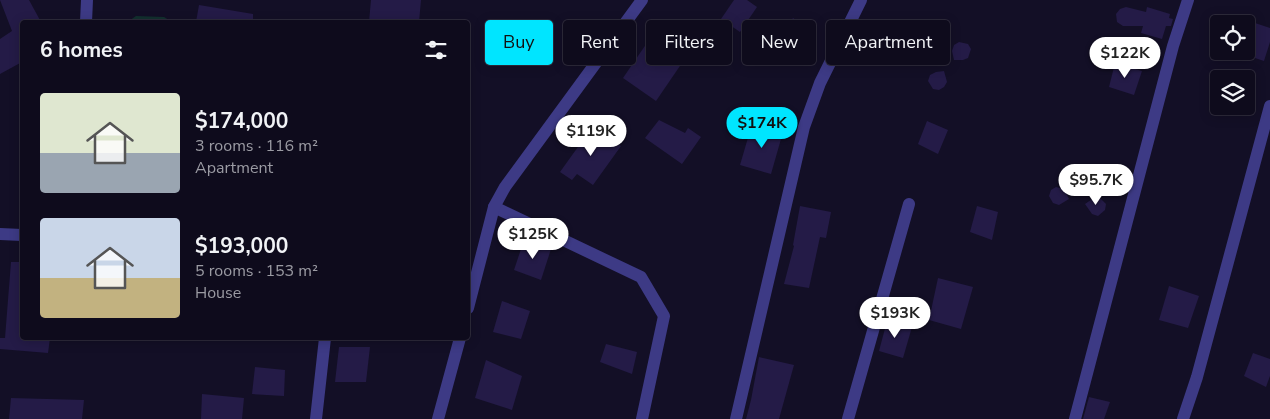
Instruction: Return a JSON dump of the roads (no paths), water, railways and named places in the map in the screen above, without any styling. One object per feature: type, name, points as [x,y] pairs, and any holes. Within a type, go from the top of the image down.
[{"type":"street","points":[[86,20],[87,0]]},
{"type":"street","points":[[470,300],[494,207],[505,187],[642,0]]},
{"type":"street","points":[[736,419],[804,127],[820,83],[861,0]]},
{"type":"street","points":[[1075,419],[1173,46],[1188,0]]},
{"type":"street","points":[[1183,419],[1198,377],[1270,106]]},
{"type":"street","points":[[848,419],[909,204]]},
{"type":"street","points":[[494,207],[641,277],[664,316],[642,419]]},
{"type":"street","points":[[0,234],[20,235]]},
{"type":"street","points":[[316,419],[325,340]]},
{"type":"street","points":[[438,419],[459,340]]}]
